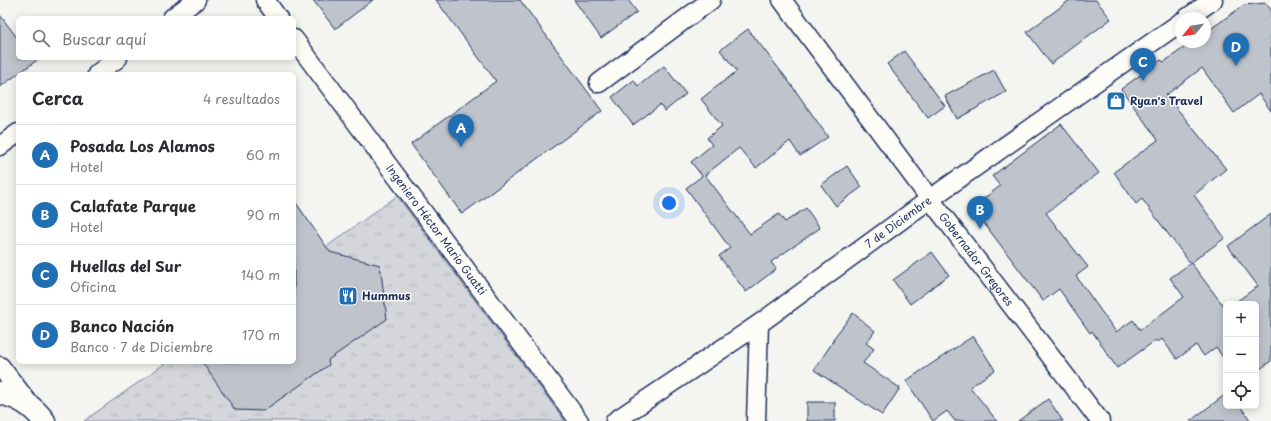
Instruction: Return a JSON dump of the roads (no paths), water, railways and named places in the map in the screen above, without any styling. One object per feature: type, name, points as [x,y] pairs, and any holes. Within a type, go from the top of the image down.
[{"type":"street","points":[[175,16],[196,0]]},
{"type":"street","points":[[265,0],[277,16]]},
{"type":"street","points":[[598,83],[711,0]]},
{"type":"street","name":"Gobernador Gregores","points":[[782,0],[930,199],[1100,421]]},
{"type":"street","points":[[1196,12],[1213,0]]},
{"type":"street","name":"7 de Diciembre","points":[[615,421],[759,324],[930,199],[1175,26]]},
{"type":"street","name":"Ingeniero Héctor Mario Guatti","points":[[296,42],[579,421]]},
{"type":"street","points":[[100,72],[115,60]]},
{"type":"street","points":[[0,146],[16,134]]},
{"type":"street","points":[[756,421],[759,324]]},
{"type":"street","points":[[0,366],[37,413]]},
{"type":"street","points":[[0,394],[12,396],[37,413]]},
{"type":"place","name":"Banco Nación","points":[[1236,66]]},
{"type":"place","name":"Huellas del Sur","points":[[1143,81]]},
{"type":"place","name":"Ryan's Travel","points":[[1116,101]]},
{"type":"place","name":"Posada Los Alamos","points":[[461,147]]},
{"type":"place","name":"Calafate Parque","points":[[980,229]]},
{"type":"place","name":"Hummus","points":[[348,296]]}]
